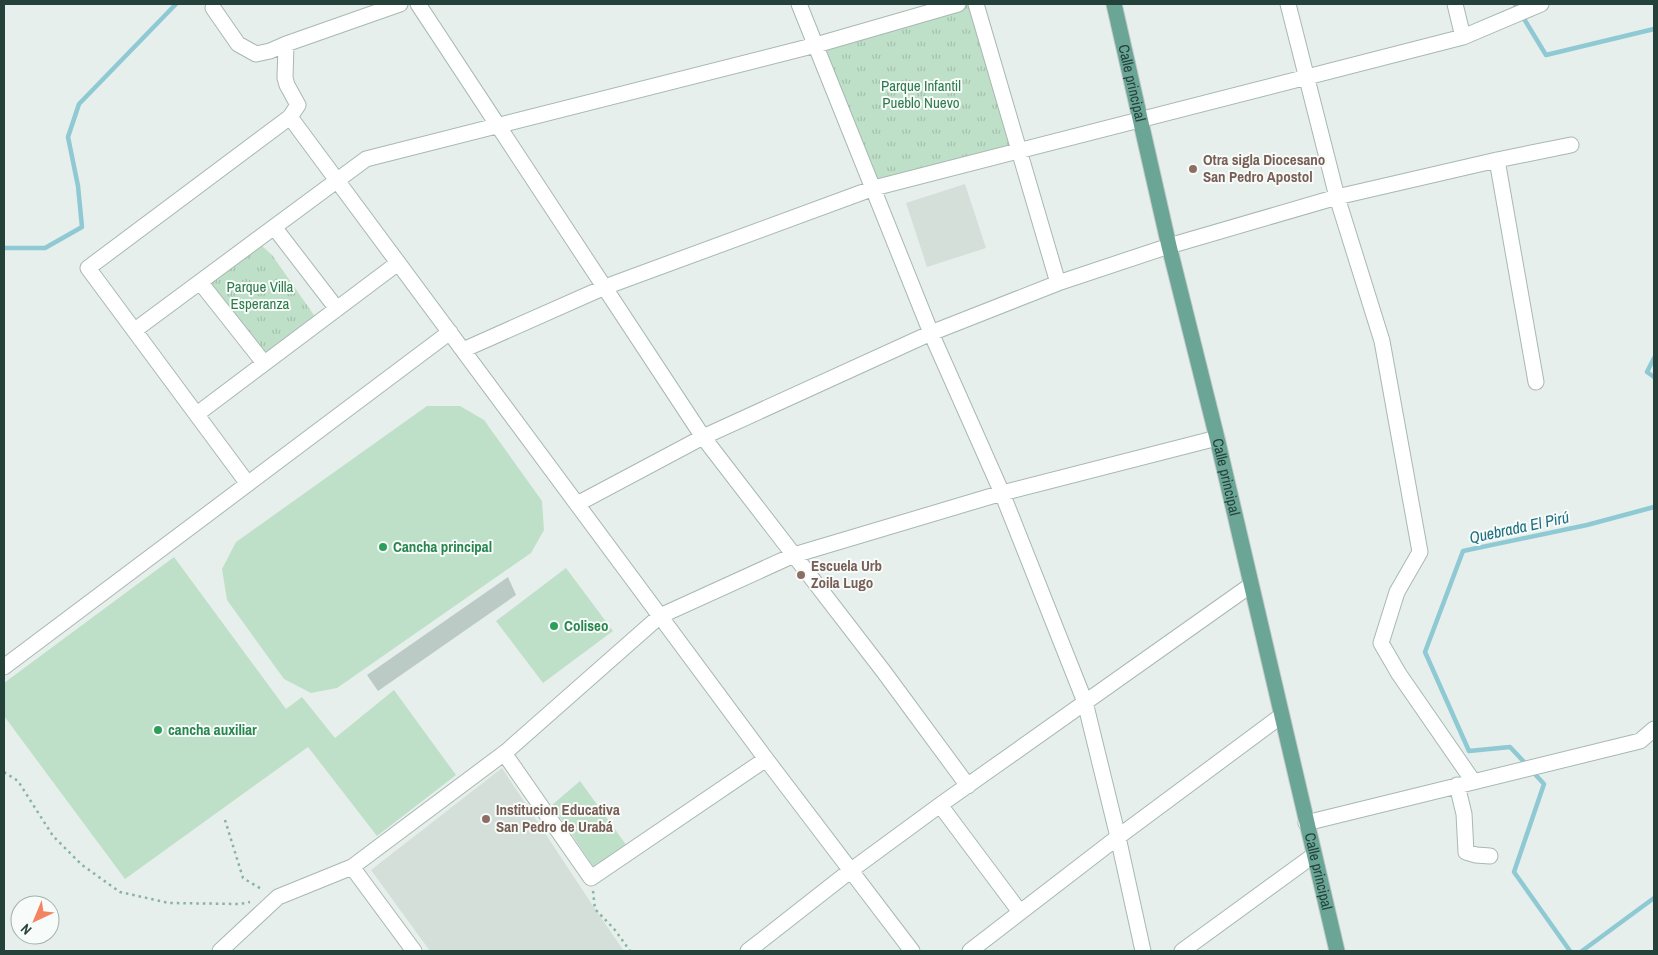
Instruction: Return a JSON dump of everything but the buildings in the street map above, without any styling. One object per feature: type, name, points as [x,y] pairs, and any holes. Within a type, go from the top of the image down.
[{"type":"main road","name":"Calle principal","points":[[1114,4],[1169,246],[1217,438],[1337,951]]},
{"type":"street","points":[[213,8],[238,44],[256,54],[270,51],[400,4]]},
{"type":"street","points":[[418,4],[703,437],[884,672],[968,786]]},
{"type":"street","points":[[799,4],[931,333],[1002,493],[1085,702],[1118,837],[1143,951]]},
{"type":"street","points":[[134,330],[366,159],[816,45],[958,4]]},
{"type":"street","points":[[976,4],[1058,284]]},
{"type":"street","points":[[1288,4],[1337,197],[1382,340],[1420,552],[1397,592],[1381,643],[1399,674],[1473,781]]},
{"type":"street","points":[[1455,4],[1464,37]]},
{"type":"street","points":[[463,350],[605,287],[874,188],[1464,37],[1539,5]]},
{"type":"street","points":[[248,484],[88,268],[290,117],[298,106],[287,86],[285,78],[286,44]]},
{"type":"street","points":[[290,117],[766,759],[912,951]]},
{"type":"street","points":[[577,504],[703,437],[931,333],[1058,284],[1169,246],[1337,197],[1496,160],[1571,145]]},
{"type":"street","points":[[1496,160],[1536,382]]},
{"type":"street","points":[[274,227],[337,309]]},
{"type":"street","points":[[197,414],[398,263]]},
{"type":"street","points":[[200,282],[264,364]]},
{"type":"street","points":[[4,667],[450,332]]},
{"type":"street","points":[[220,951],[278,897],[352,867],[504,754],[660,616],[794,555],[1002,493],[1217,438]]},
{"type":"street","points":[[748,951],[850,871],[940,805],[1251,585]]},
{"type":"street","points":[[970,951],[1118,837],[1282,716]]},
{"type":"street","points":[[1306,823],[1640,741],[1654,729]]},
{"type":"street","points":[[504,754],[591,878],[766,759]]},
{"type":"street","points":[[1457,785],[1464,814],[1466,852],[1490,856]]},
{"type":"street","points":[[940,805],[1020,912]]},
{"type":"street","points":[[1182,951],[1314,855]]},
{"type":"street","points":[[352,867],[414,951]]},
{"type":"path","points":[[4,772],[18,781],[53,836],[82,866],[120,892],[169,903],[240,904],[252,902]]},
{"type":"path","points":[[225,820],[242,878],[278,897]]},
{"type":"path","points":[[591,878],[595,909],[615,930],[630,951]]},
{"type":"shaded area","points":[[965,184],[986,248],[927,267],[906,203]]},
{"type":"shaded area","name":"Institucion Educativa San Pedro de Urabá","points":[[502,768],[624,951],[430,951],[371,870]]},
{"type":"green space","name":"Parque Infantil Pueblo Nuevo","points":[[958,4],[976,4],[1019,151],[874,188],[816,45]]},
{"type":"green space","name":"Parque Villa Esperanza","points":[[261,245],[272,255],[316,318],[265,356],[208,283]]},
{"type":"green space","name":"Cancha principal","points":[[427,406],[460,406],[484,420],[542,501],[544,530],[531,553],[337,688],[311,693],[284,679],[227,600],[222,569],[236,542]]},
{"type":"green space","name":"cancha auxiliar","points":[[174,557],[286,709],[302,697],[335,738],[394,690],[456,775],[377,836],[308,747],[125,879],[4,716],[4,683]]},
{"type":"green space","name":"Coliseo","points":[[566,568],[613,631],[543,683],[496,621]]},
{"type":"green space","points":[[580,781],[627,846],[595,869],[552,805]]},
{"type":"waterway","points":[[4,248],[45,248],[82,227],[78,186],[68,137],[79,104],[176,4]]},
{"type":"waterway","name":"Quebrada El Pirú","points":[[1515,4],[1546,55],[1654,29]]},
{"type":"waterway","name":"Quebrada El Pirú","points":[[1654,358],[1647,372],[1654,377]]},
{"type":"waterway","name":"Quebrada El Pirú","points":[[1527,765],[1510,747],[1469,751],[1425,652],[1463,551],[1587,525],[1654,507]]},
{"type":"waterway","name":"Quebrada El Pirú","points":[[1532,771],[1544,784],[1514,872],[1570,951]]},
{"type":"waterway","name":"Quebrada El Pirú","points":[[1582,951],[1654,898]]},
{"type":"place","name":"Otra sigla Diocesano San Pedro Apostol","points":[[1193,169]]},
{"type":"place","name":"Cancha principal","points":[[383,547]]},
{"type":"place","name":"Escuela Urb Zoila Lugo","points":[[801,575]]},
{"type":"place","name":"Coliseo","points":[[554,626]]},
{"type":"place","name":"cancha auxiliar","points":[[158,730]]},
{"type":"place","name":"Institucion Educativa San Pedro de Urabá","points":[[486,819]]}]
